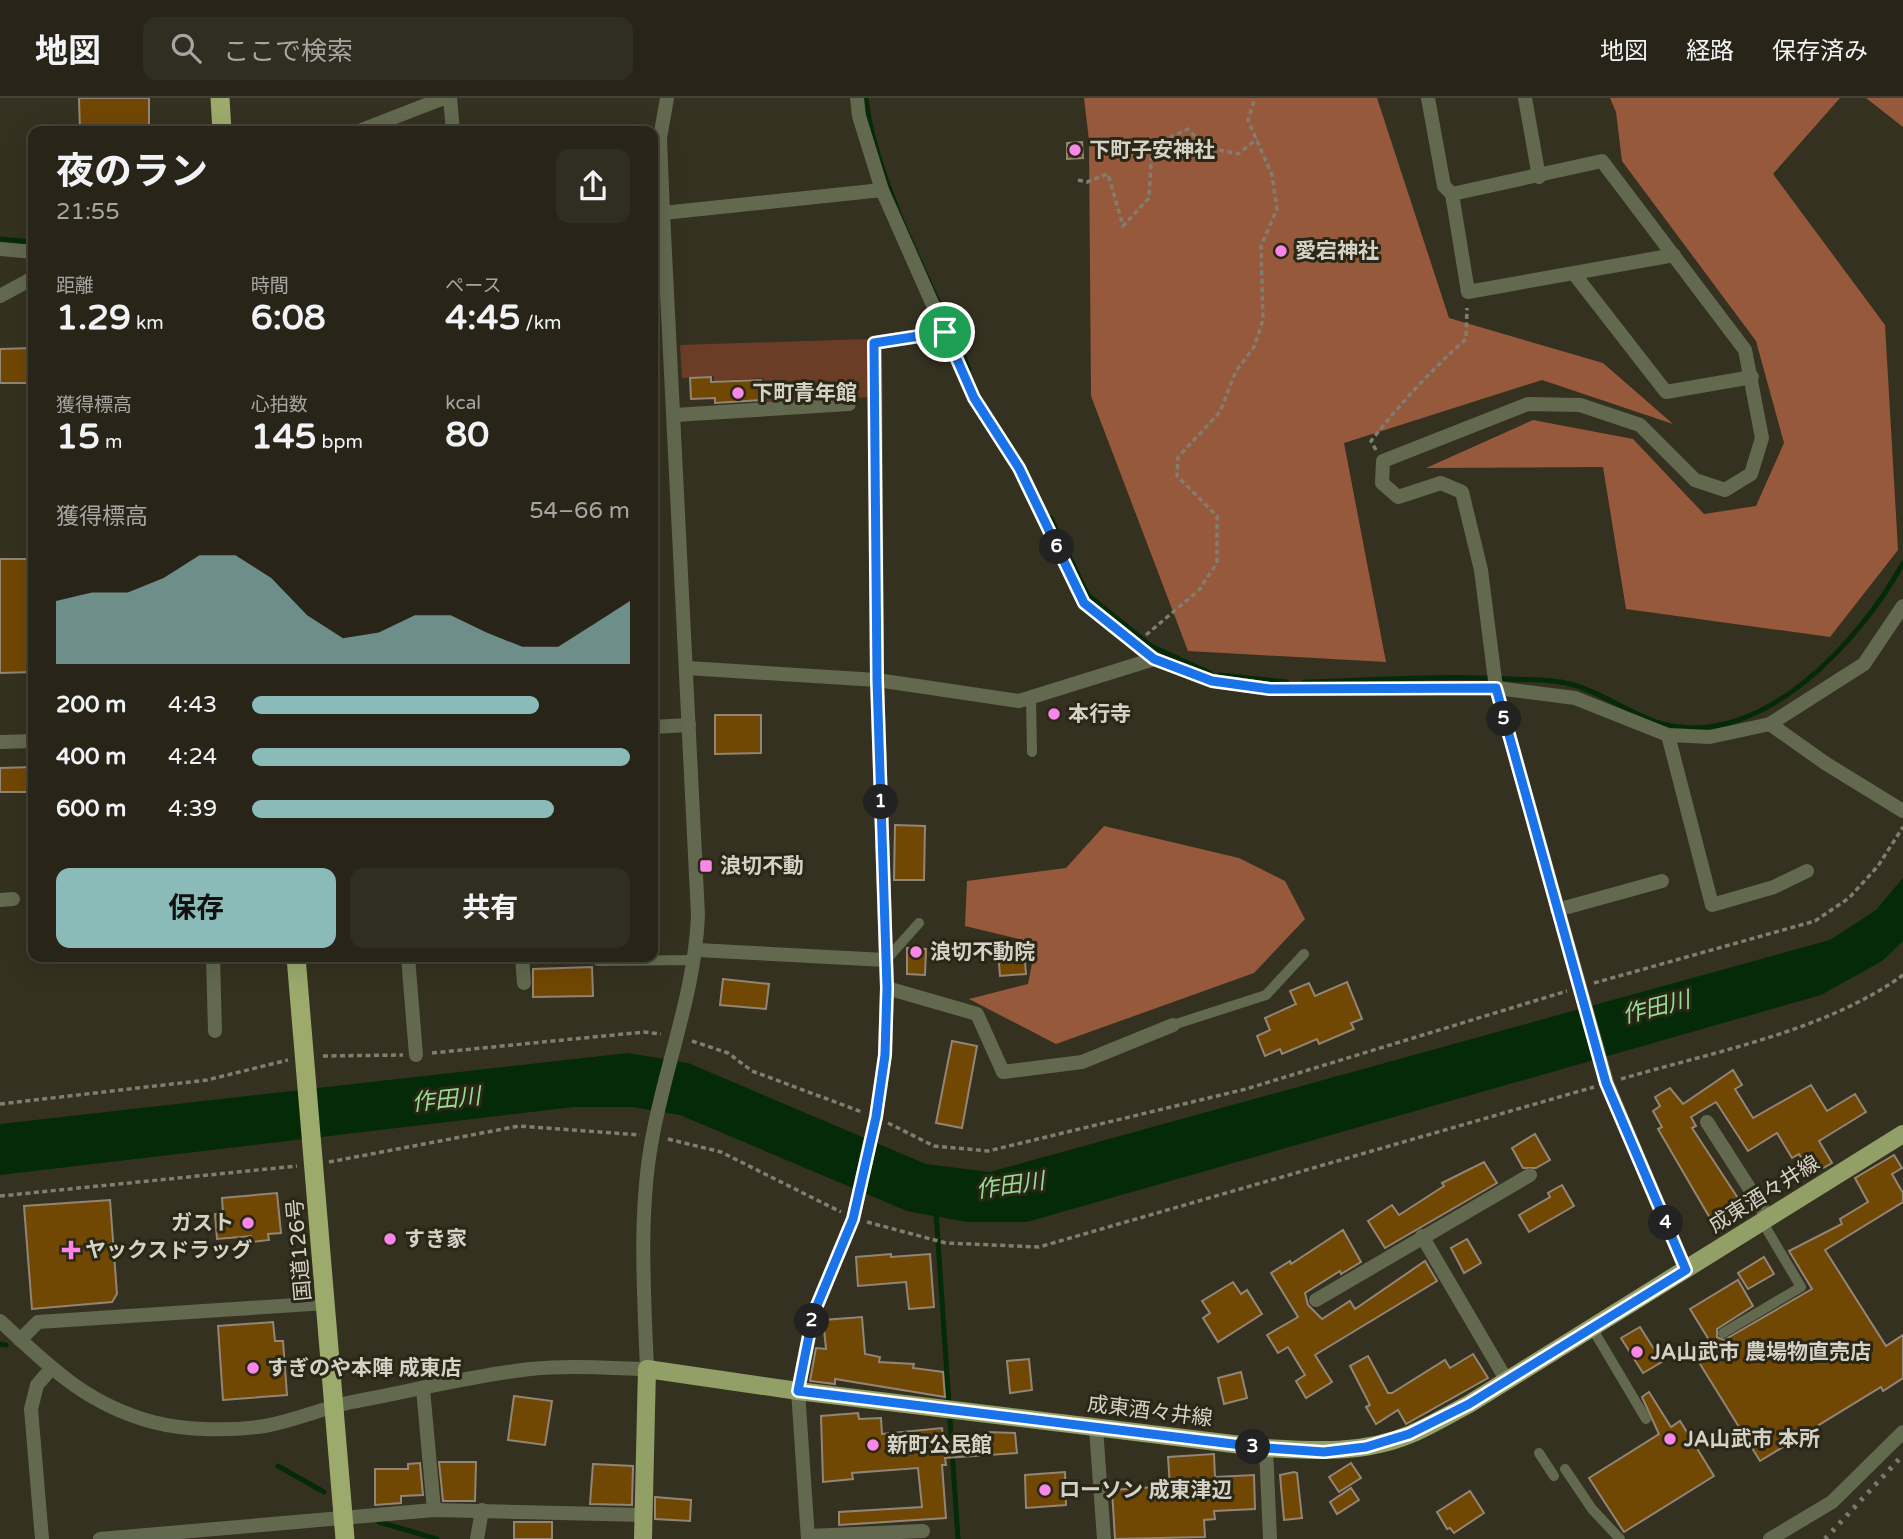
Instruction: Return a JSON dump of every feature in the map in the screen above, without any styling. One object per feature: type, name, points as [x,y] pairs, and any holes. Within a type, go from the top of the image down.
[{"type":"highway","points":[[220,98],[222,126]]},
{"type":"highway","name":"国道126号","points":[[296,962],[345,1539]]},
{"type":"main road","name":"成東酒々井線","points":[[647,1369],[798,1391],[1266,1448],[1324,1452],[1366,1447],[1409,1434],[1507,1381],[1901,1139]]},
{"type":"main road","points":[[643,1539],[647,1369]]},
{"type":"street","points":[[369,126],[410,105],[444,98]]},
{"type":"street","points":[[450,98],[453,126]]},
{"type":"street","points":[[0,1321],[50,1370],[75,1388],[125,1413],[169,1425],[265,1426],[333,1406],[530,1369],[581,1366],[647,1369],[644,1282],[653,1136],[696,955],[698,915],[660,138],[667,98]]},
{"type":"street","points":[[857,98],[859,116],[882,190],[974,398],[1019,468],[1084,603],[1154,659],[1212,681],[1270,689],[1495,681],[1575,698],[1668,735],[1710,737],[1770,724],[1864,664],[1903,606]]},
{"type":"street","points":[[1428,98],[1444,186],[1452,194],[1468,292],[1575,275],[1674,255]]},
{"type":"street","points":[[1525,98],[1539,177]]},
{"type":"street","points":[[1452,194],[1602,161],[1745,351],[1752,377],[1762,438],[1751,474],[1726,490],[1695,480],[1640,425],[1580,405],[1528,404],[1383,461],[1381,483],[1398,497],[1441,483],[1462,492],[1481,570],[1495,681],[1578,988],[1606,1083],[1686,1270]]},
{"type":"street","points":[[663,213],[882,190]]},
{"type":"street","points":[[0,250],[28,252]]},
{"type":"street","points":[[1575,275],[1666,392],[1752,377]]},
{"type":"street","points":[[0,296],[28,281]]},
{"type":"street","points":[[923,1531],[808,1537],[798,1391],[813,1315],[853,1219],[876,1117],[885,1055],[887,988],[877,680],[874,343],[945,332]]},
{"type":"street","points":[[675,415],[849,404]]},
{"type":"street","points":[[687,668],[877,680],[1019,701],[1154,659]]},
{"type":"street","points":[[1770,724],[1825,763],[1903,811]]},
{"type":"street","points":[[658,727],[689,725]]},
{"type":"street","points":[[1668,735],[1712,905],[1774,887],[1807,871]]},
{"type":"street","points":[[0,742],[28,741]]},
{"type":"street","points":[[1557,911],[1662,881]]},
{"type":"street","points":[[696,955],[886,960]]},
{"type":"street","points":[[213,962],[215,1031]]},
{"type":"street","points":[[408,962],[416,1055]]},
{"type":"street","points":[[522,962],[524,983]]},
{"type":"street","points":[[887,988],[977,1014],[1003,1072],[1082,1062],[1173,1025]]},
{"type":"street","points":[[1707,1122],[1766,1221]]},
{"type":"street","points":[[1316,1300],[1530,1175]]},
{"type":"street","points":[[1422,1236],[1507,1381]]},
{"type":"street","points":[[20,1340],[38,1322],[326,1303]]},
{"type":"street","points":[[42,1539],[31,1409],[37,1385],[50,1370]]},
{"type":"street","points":[[423,1389],[434,1510]]},
{"type":"street","points":[[1096,1428],[1104,1539]]},
{"type":"street","points":[[1773,1536],[1832,1502],[1903,1432]]},
{"type":"street","points":[[1266,1448],[1270,1539]]},
{"type":"street","points":[[100,1539],[434,1510],[644,1516]]},
{"type":"street","points":[[477,1539],[482,1510]]},
{"type":"lane","points":[[1031,698],[1032,752]]},
{"type":"lane","points":[[886,960],[919,923]]},
{"type":"lane","points":[[1173,1025],[1266,995],[1304,954]]},
{"type":"lane","points":[[658,957],[696,955]]},
{"type":"lane","points":[[1723,1333],[1801,1287],[1766,1221]]},
{"type":"lane","points":[[1592,1328],[1646,1419]]},
{"type":"lane","points":[[1539,1453],[1554,1476]]},
{"type":"lane","points":[[1564,1469],[1592,1509],[1620,1539]]},
{"type":"path","points":[[1145,636],[1199,590],[1217,563],[1217,516],[1177,476],[1178,457],[1220,412],[1236,371],[1254,347],[1263,320],[1261,246],[1277,209],[1272,175],[1248,120],[1255,98]]},
{"type":"path","points":[[1078,180],[1087,182],[1108,174],[1123,226],[1149,198],[1152,146],[1188,129],[1205,147],[1238,154],[1257,139]]},
{"type":"path","points":[[1383,461],[1371,441],[1429,372],[1466,339],[1468,292]]},
{"type":"path","points":[[0,1196],[157,1178],[315,1165],[519,1126],[653,1136],[721,1152],[853,1219],[946,1243],[1040,1247],[1824,1019],[1877,994],[1903,975]]},
{"type":"path","points":[[0,1104],[207,1080],[304,1056]]},
{"type":"shaded area","points":[[1084,98],[1377,98],[1449,318],[1603,363],[1673,424],[1542,380],[1344,443],[1386,662],[1188,651],[1091,396],[1089,140]]},
{"type":"shaded area","points":[[1610,98],[1840,98],[1773,174],[1885,325],[1898,550],[1830,637],[1626,609],[1603,467],[1426,468],[1533,420],[1633,439],[1704,514],[1756,506],[1784,443],[1756,341],[1622,161],[1616,112]]},
{"type":"shaded area","points":[[1866,98],[1903,98],[1903,127]]},
{"type":"shaded area","points":[[868,339],[870,397],[764,404],[763,378],[714,381],[714,376],[682,378],[680,345]]},
{"type":"shaded area","points":[[1104,826],[1239,858],[1285,881],[1305,919],[1254,973],[1056,1044],[969,999],[1028,984],[1036,943],[965,926],[967,881],[1066,868]]},
{"type":"water","name":"作田川","points":[[1903,878],[1903,941],[1882,961],[1821,995],[1027,1222],[967,1222],[907,1211],[680,1115],[632,1107],[574,1107],[0,1175],[0,1124],[628,1053],[688,1063],[926,1164],[990,1172],[1830,940],[1876,910]]},
{"type":"building","points":[[79,98],[149,98],[149,126],[80,126]]},
{"type":"building","name":"下町子安神社","points":[[1082,142],[1083,158],[1067,159],[1067,143]]},
{"type":"building","points":[[28,348],[28,383],[0,383],[0,349]]},
{"type":"building","name":"下町青年館","points":[[711,377],[711,382],[761,380],[762,400],[715,403],[715,398],[691,399],[690,378]]},
{"type":"building","points":[[0,559],[28,559],[28,672],[0,673]]},
{"type":"building","points":[[715,715],[761,715],[761,753],[715,754]]},
{"type":"building","points":[[28,767],[28,792],[0,792],[0,768]]},
{"type":"building","points":[[895,825],[925,826],[924,880],[894,880]]},
{"type":"building","points":[[907,948],[926,949],[925,975],[907,974]]},
{"type":"building","points":[[1024,949],[1026,974],[1000,976],[998,951]]},
{"type":"building","points":[[592,967],[593,996],[533,997],[533,969]]},
{"type":"building","points":[[723,979],[769,984],[766,1009],[720,1005]]},
{"type":"building","points":[[1347,982],[1362,1019],[1351,1023],[1354,1029],[1319,1044],[1317,1039],[1282,1054],[1280,1049],[1265,1056],[1257,1036],[1270,1030],[1265,1018],[1296,1004],[1290,991],[1309,983],[1315,996]]},
{"type":"building","points":[[952,1041],[977,1046],[962,1128],[936,1123]]},
{"type":"building","points":[[1733,1070],[1742,1085],[1735,1089],[1753,1118],[1811,1085],[1827,1111],[1855,1094],[1866,1112],[1819,1141],[1832,1163],[1811,1175],[1799,1154],[1792,1158],[1777,1133],[1748,1151],[1716,1102],[1691,1117],[1696,1126],[1692,1128],[1747,1212],[1717,1230],[1658,1129],[1662,1127],[1653,1111],[1660,1106],[1655,1097],[1670,1088],[1683,1104]]},
{"type":"building","points":[[1535,1134],[1550,1160],[1536,1168],[1523,1168],[1512,1148]]},
{"type":"building","points":[[1894,1155],[1902,1168],[1892,1174],[1903,1193],[1903,1202],[1825,1250],[1886,1346],[1903,1335],[1903,1378],[1883,1391],[1881,1387],[1760,1461],[1697,1359],[1714,1348],[1690,1309],[1738,1280],[1753,1306],[1717,1329],[1717,1337],[1724,1340],[1812,1289],[1789,1251],[1842,1224],[1840,1219],[1868,1202],[1855,1178]]},
{"type":"building","points":[[1484,1162],[1497,1183],[1385,1248],[1368,1221],[1392,1205],[1399,1215],[1444,1186],[1442,1183]]},
{"type":"building","points":[[1562,1185],[1574,1206],[1529,1232],[1519,1215],[1550,1197],[1548,1193]]},
{"type":"building","name":"ガスト","points":[[277,1193],[281,1233],[268,1234],[269,1240],[252,1242],[251,1236],[217,1239],[215,1214],[223,1213],[222,1198]]},
{"type":"building","name":"ヤックスドラッグ","points":[[110,1200],[117,1294],[112,1302],[32,1309],[24,1206]]},
{"type":"building","points":[[1343,1230],[1361,1262],[1341,1274],[1340,1271],[1305,1293],[1308,1305],[1322,1319],[1350,1301],[1355,1309],[1425,1261],[1437,1281],[1315,1355],[1332,1382],[1306,1398],[1296,1381],[1305,1375],[1288,1347],[1278,1353],[1267,1335],[1298,1317],[1271,1273],[1290,1261],[1291,1264]]},
{"type":"building","points":[[1467,1239],[1481,1263],[1464,1273],[1451,1248]]},
{"type":"building","points":[[891,1254],[891,1257],[930,1254],[934,1307],[909,1309],[906,1282],[858,1286],[856,1257]]},
{"type":"building","points":[[1764,1257],[1774,1274],[1748,1289],[1738,1273]]},
{"type":"building","points":[[1233,1282],[1241,1294],[1247,1290],[1262,1314],[1218,1342],[1203,1318],[1210,1313],[1202,1301]]},
{"type":"building","points":[[862,1317],[865,1354],[880,1357],[879,1362],[914,1364],[913,1368],[943,1372],[945,1397],[835,1379],[835,1384],[810,1381],[816,1348],[826,1349],[823,1320]]},
{"type":"building","name":"すぎのや本陣 成東店","points":[[273,1322],[275,1341],[283,1341],[287,1395],[223,1400],[218,1326]]},
{"type":"building","points":[[1640,1327],[1662,1362],[1643,1373],[1621,1338]]},
{"type":"building","points":[[1473,1354],[1488,1378],[1406,1424],[1398,1410],[1376,1424],[1366,1407],[1370,1405],[1350,1366],[1368,1356],[1388,1393],[1392,1393],[1445,1360],[1450,1368]]},
{"type":"building","points":[[1029,1359],[1032,1390],[1010,1393],[1007,1361]]},
{"type":"building","points":[[1241,1372],[1247,1398],[1224,1404],[1218,1378]]},
{"type":"building","points":[[1649,1392],[1671,1427],[1680,1421],[1714,1476],[1624,1532],[1589,1478],[1659,1434],[1642,1397]]},
{"type":"building","points":[[514,1396],[552,1401],[545,1445],[508,1440]]},
{"type":"building","points":[[858,1413],[859,1419],[881,1418],[882,1434],[942,1428],[944,1442],[986,1439],[986,1432],[1015,1433],[1017,1453],[945,1458],[946,1465],[942,1465],[946,1518],[839,1525],[839,1512],[922,1507],[918,1468],[852,1473],[853,1479],[823,1482],[821,1416]]},
{"type":"building","points":[[1214,1454],[1215,1477],[1254,1475],[1255,1509],[1214,1511],[1215,1519],[1204,1520],[1205,1537],[1115,1539],[1112,1490],[1170,1486],[1168,1457]]},
{"type":"building","points":[[439,1462],[476,1462],[475,1501],[443,1501]]},
{"type":"building","points":[[420,1463],[423,1495],[401,1496],[401,1503],[375,1505],[375,1469],[408,1469],[408,1464]]},
{"type":"building","points":[[1351,1463],[1361,1478],[1339,1492],[1329,1477]]},
{"type":"building","points":[[593,1464],[633,1466],[632,1505],[590,1504]]},
{"type":"building","name":"ローソン 成東津辺","points":[[1065,1472],[1066,1505],[1026,1508],[1025,1475]]},
{"type":"building","points":[[1297,1473],[1302,1518],[1284,1520],[1280,1475]]},
{"type":"building","points":[[1351,1488],[1359,1500],[1337,1514],[1330,1502]]},
{"type":"building","points":[[1470,1491],[1484,1513],[1454,1533],[1450,1528],[1447,1529],[1437,1512]]},
{"type":"building","points":[[655,1497],[691,1500],[690,1521],[655,1519]]},
{"type":"building","points":[[514,1522],[552,1522],[552,1539],[514,1539]]},
{"type":"waterway","points":[[866,98],[881,164],[894,200],[969,369]]},
{"type":"waterway","points":[[0,239],[28,242]]},
{"type":"waterway","points":[[1051,518],[1088,595],[1151,646],[1210,673]]},
{"type":"waterway","points":[[1304,682],[1408,678],[1548,680],[1582,688],[1663,724],[1700,728],[1736,721],[1771,705],[1804,682],[1835,655],[1885,593],[1903,563]]},
{"type":"waterway","points":[[1220,675],[1287,682]]},
{"type":"waterway","points":[[936,1212],[958,1539]]},
{"type":"waterway","points":[[0,1344],[6,1345]]},
{"type":"waterway","points":[[278,1466],[324,1492]]},
{"type":"waterway","points":[[379,1522],[437,1539]]},
{"type":"railway","points":[[1825,1539],[1903,1455]]},
{"type":"place","name":"下町子安神社","points":[[1075,150]]},
{"type":"place","name":"愛宕神社","points":[[1281,251]]},
{"type":"place","name":"下町青年館","points":[[738,393]]},
{"type":"place","name":"本行寺","points":[[1054,714]]},
{"type":"place","name":"浪切不動","points":[[706,866]]},
{"type":"place","name":"浪切不動院","points":[[916,952]]},
{"type":"place","name":"ガスト","points":[[248,1223]]},
{"type":"place","name":"すき家","points":[[390,1239]]},
{"type":"place","name":"ヤックスドラッグ","points":[[71,1250]]},
{"type":"place","name":"JA山武市 農場物直売店","points":[[1637,1352]]},
{"type":"place","name":"すぎのや本陣 成東店","points":[[253,1368]]},
{"type":"place","name":"JA山武市 本所","points":[[1670,1439]]},
{"type":"place","name":"新町公民館","points":[[873,1445]]},
{"type":"place","name":"ローソン 成東津辺","points":[[1045,1490]]},
{"type":"route","points":[[945,332],[974,398],[1019,468],[1084,603],[1154,659],[1178,671],[1212,681],[1270,689],[1496,688],[1606,1083],[1686,1270],[1469,1404],[1409,1434],[1366,1447],[1324,1452],[1266,1448],[798,1391],[813,1315],[853,1219],[876,1117],[885,1055],[887,988],[877,680],[874,343],[945,332]]}]
